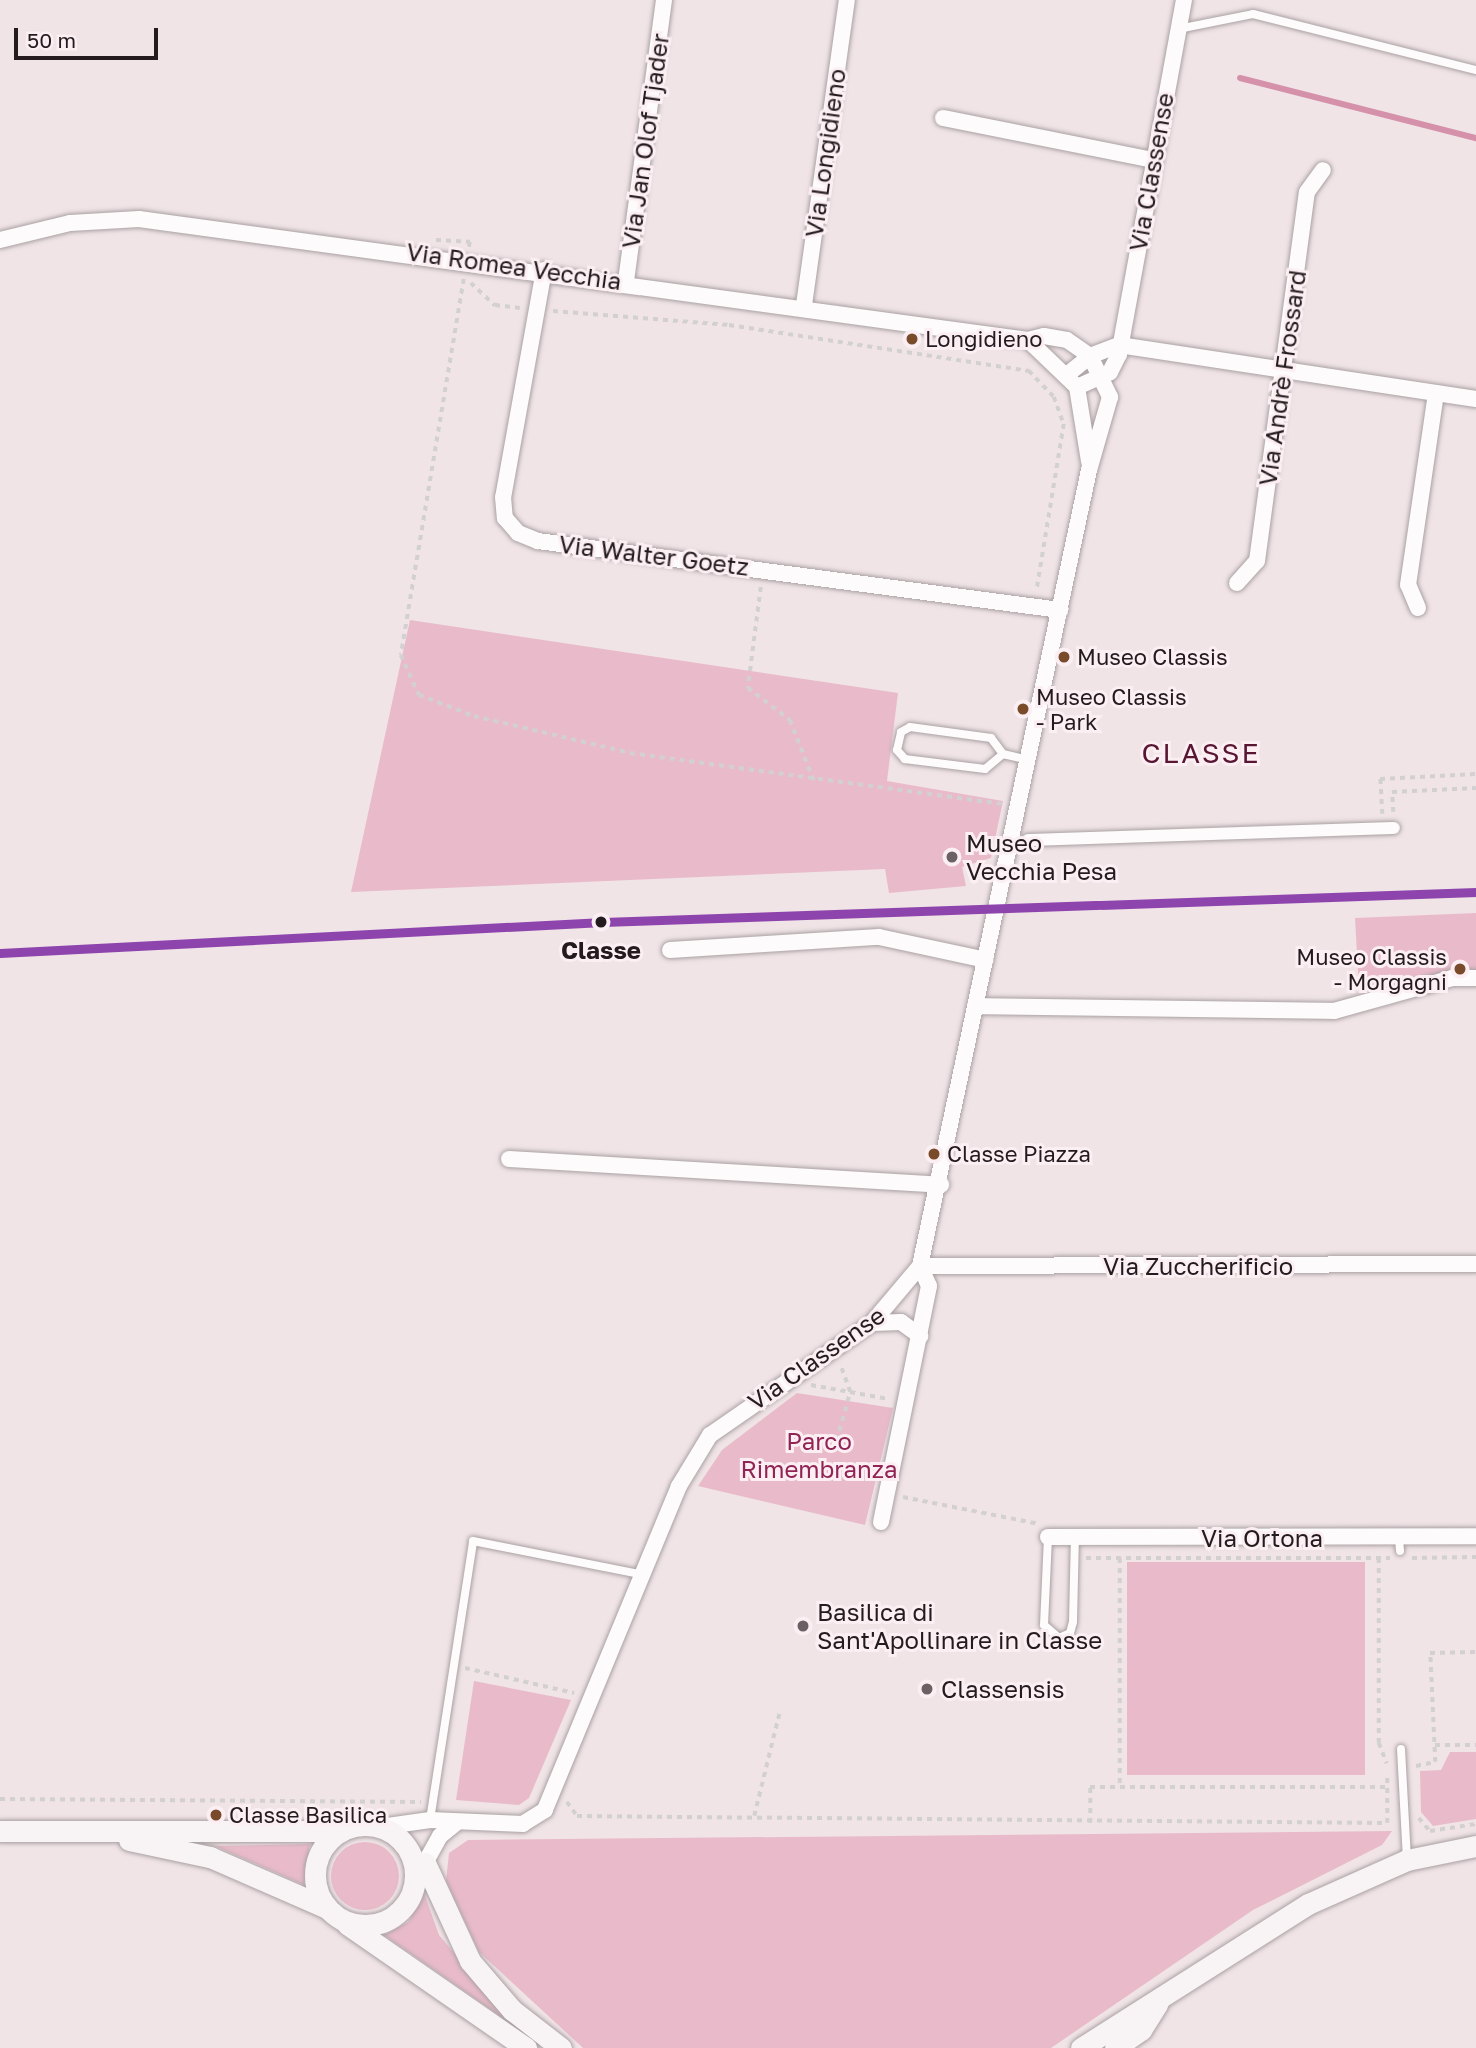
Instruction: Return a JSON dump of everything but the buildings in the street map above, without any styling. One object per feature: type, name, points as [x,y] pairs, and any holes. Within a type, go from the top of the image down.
[{"type":"main road","points":[[0,1831],[341,1831],[380,1827],[411,1856],[408,1900],[385,1921],[333,1913]]},
{"type":"main road","points":[[86,1831],[210,1857],[333,1913],[526,2048]]},
{"type":"main road","points":[[333,1913],[315,1866],[341,1831]]},
{"type":"main road","points":[[1081,2048],[1131,2012],[1157,2004],[1265,1928],[1407,1860],[1476,1846]]},
{"type":"main road","points":[[425,1863],[470,1961],[512,2010],[561,2048]]},
{"type":"main road","points":[[1115,2048],[1141,2030],[1157,2004]]},
{"type":"street","name":"Via Jan Olof Tjader","points":[[626,281],[664,0]]},
{"type":"street","name":"Via Longidieno","points":[[804,305],[847,0]]},
{"type":"street","name":"Via Classense","points":[[380,1827],[430,1820],[523,1824],[545,1810],[645,1575],[679,1486],[710,1435],[872,1324],[920,1266],[941,1185],[975,1006],[1030,760],[1089,470],[1107,422],[1104,374],[1115,367],[1184,0]]},
{"type":"street","points":[[943,118],[1153,160]]},
{"type":"street","name":"Via Andrè Frossard","points":[[1237,583],[1256,561],[1307,192],[1323,170]]},
{"type":"street","name":"Via Romea Vecchia","points":[[0,240],[70,223],[139,219],[804,305],[1028,340],[1067,340],[1090,356]]},
{"type":"street","name":"Via Walter Goetz","points":[[544,270],[503,498],[510,526],[538,541],[764,568],[1060,610]]},
{"type":"street","points":[[1028,340],[1072,380]]},
{"type":"street","points":[[1072,380],[1090,356],[1119,345],[1476,399]]},
{"type":"street","points":[[1072,380],[1104,374],[1090,356]]},
{"type":"street","name":"Via Classense","points":[[1072,380],[1089,470]]},
{"type":"street","points":[[1418,608],[1408,584],[1436,393]]},
{"type":"street","points":[[1028,840],[1388,829]]},
{"type":"street","points":[[670,950],[879,937],[986,960]]},
{"type":"street","points":[[975,1006],[1334,1010],[1452,978],[1476,978]]},
{"type":"street","points":[[509,1159],[941,1185]]},
{"type":"street","name":"Via Zuccherificio","points":[[920,1266],[1476,1264]]},
{"type":"street","points":[[881,1522],[908,1403],[929,1286],[920,1266]]},
{"type":"street","points":[[872,1324],[901,1322],[920,1336]]},
{"type":"street","name":"Via Ortona","points":[[1048,1536],[1400,1545],[1476,1536]]},
{"type":"street","points":[[425,1863],[440,1836],[456,1823]]},
{"type":"lane","points":[[1178,29],[1253,14],[1476,70]]},
{"type":"lane","points":[[1003,754],[985,769],[905,760],[897,750],[901,732],[910,727],[990,738],[1003,754],[1030,760]]},
{"type":"lane","points":[[1048,1536],[1044,1626],[1052,1637],[1072,1629],[1075,1537]]},
{"type":"lane","points":[[430,1820],[456,1666],[473,1541],[645,1575]]},
{"type":"lane","points":[[1401,1749],[1407,1860]]},
{"type":"path","points":[[467,260],[401,655],[411,684],[419,695],[474,716],[630,753],[814,781],[1005,805]]},
{"type":"path","points":[[464,277],[495,305],[729,325],[1029,371],[1054,397],[1064,424],[1036,594],[1026,593]]},
{"type":"path","points":[[764,568],[746,673],[748,688],[790,720],[814,781]]},
{"type":"path","points":[[1388,829],[1380,779],[1476,774]]},
{"type":"path","points":[[1388,829],[1392,792],[1476,788]]},
{"type":"path","points":[[834,1450],[850,1392],[839,1363]]},
{"type":"path","points":[[787,1381],[908,1403]]},
{"type":"path","points":[[901,1497],[1038,1522],[1048,1536]]},
{"type":"path","points":[[1075,1558],[1476,1557]]},
{"type":"path","points":[[1120,1558],[1120,1788]]},
{"type":"path","points":[[577,1816],[754,1816],[1090,1823],[1387,1823],[1387,1763],[1378,1743],[1379,1558]]},
{"type":"path","points":[[1415,1775],[1416,1763],[1435,1762],[1430,1653],[1476,1652]]},
{"type":"path","points":[[456,1666],[576,1694],[571,1706]]},
{"type":"path","points":[[754,1816],[780,1710]]},
{"type":"path","points":[[1434,1745],[1476,1745]]},
{"type":"path","points":[[1090,1823],[1090,1787],[1387,1787]]},
{"type":"path","points":[[0,1799],[386,1797],[424,1802]]},
{"type":"path","points":[[1415,1813],[1430,1831],[1476,1824]]},
{"type":"green space","points":[[410,620],[898,693],[887,781],[1003,801],[991,858],[962,867],[966,886],[889,893],[885,869],[351,892]]},
{"type":"green space","points":[[1476,913],[1476,970],[1359,990],[1355,918]]},
{"type":"green space","name":"Parco Rimembranza","points":[[797,1393],[893,1408],[865,1525],[698,1486],[722,1450]]},
{"type":"green space","points":[[1127,1562],[1365,1562],[1365,1775],[1127,1775]]},
{"type":"green space","points":[[474,1681],[571,1700],[529,1798],[519,1805],[456,1800]]},
{"type":"green space","points":[[1450,1752],[1476,1752],[1476,1819],[1433,1826],[1421,1812],[1420,1771],[1441,1770]]},
{"type":"green space","points":[[1392,1831],[1382,1845],[1253,1910],[1051,2048],[583,2048],[479,1952],[446,1881],[449,1853],[468,1840]]},
{"type":"green space","points":[[365,1842],[378,1845],[389,1852],[396,1863],[399,1876],[396,1889],[389,1900],[378,1907],[365,1910],[352,1907],[341,1900],[334,1889],[331,1876],[334,1863],[341,1852],[352,1845]]},
{"type":"green space","points":[[310,1844],[304,1885],[215,1846]]},
{"type":"green space","points":[[424,1893],[439,1935],[517,2028],[384,1935],[408,1922]]},
{"type":"waterway","points":[[1240,78],[1476,138]]},
{"type":"transit line","points":[[0,953],[603,922],[1476,892]]},
{"type":"place","name":"Longidieno","points":[[912,339]]},
{"type":"place","name":"Museo Classis","points":[[1064,657]]},
{"type":"place","name":"Museo Classis - Park","points":[[1023,709]]},
{"type":"place","name":"Museo Vecchia Pesa","points":[[952,857]]},
{"type":"place","name":"Classe","points":[[601,922]]},
{"type":"place","name":"Museo Classis - Morgagni","points":[[1460,969]]},
{"type":"place","name":"Classe Piazza","points":[[934,1154]]},
{"type":"place","name":"Basilica di Sant'Apollinare in Classe","points":[[803,1626]]},
{"type":"place","name":"Classensis","points":[[927,1689]]},
{"type":"place","name":"Classe Basilica","points":[[216,1815]]},
{"type":"district","name":"CLASSE","points":[[1201,753]]}]
